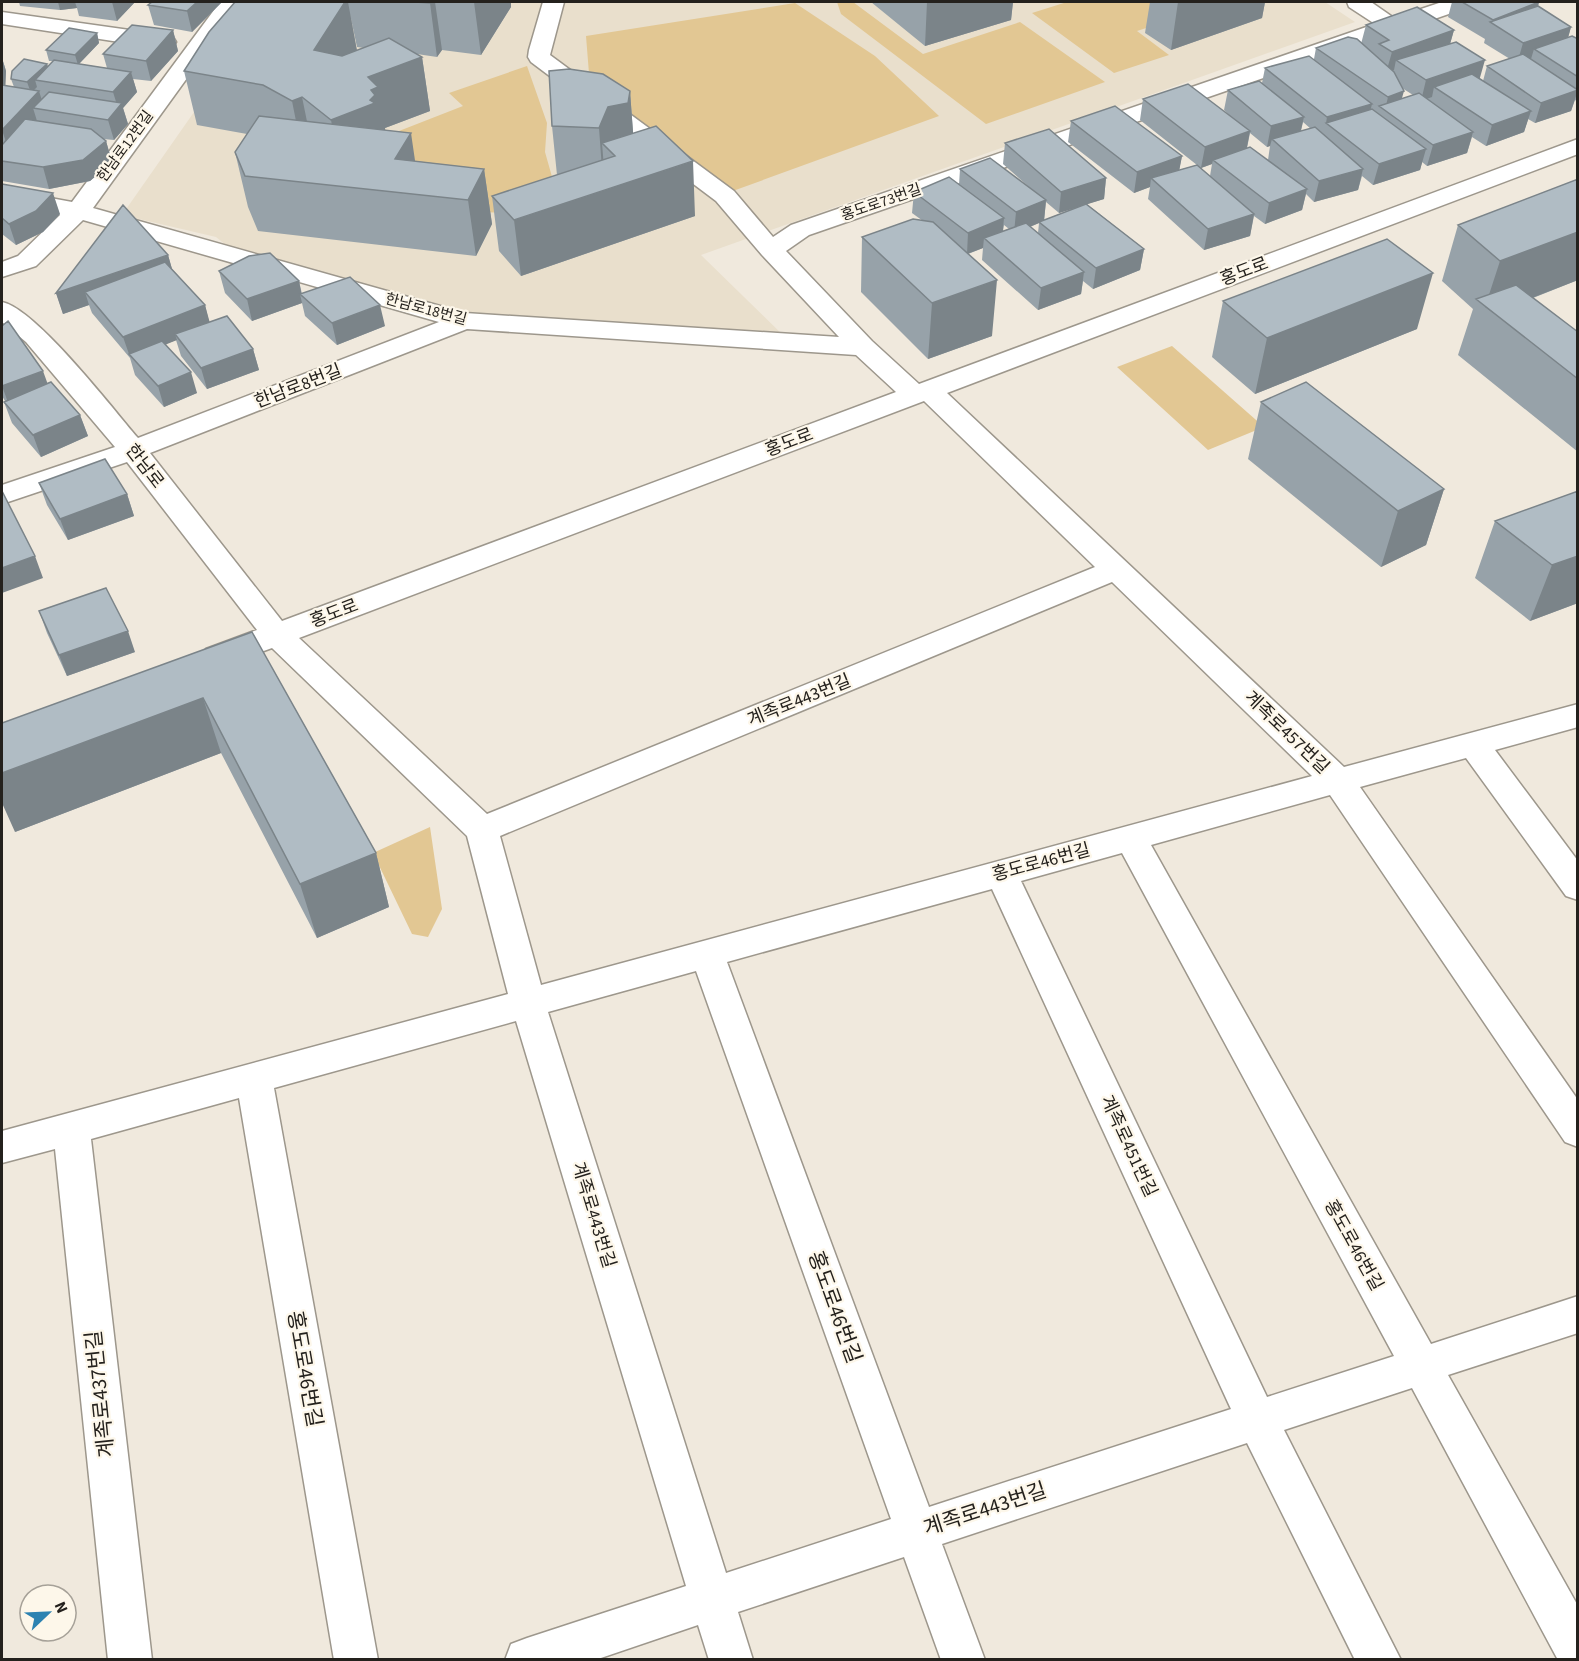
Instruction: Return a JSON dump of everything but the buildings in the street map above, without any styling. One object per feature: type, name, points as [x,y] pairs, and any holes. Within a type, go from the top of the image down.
[{"type":"street","name":"한남로12번길","points":[[2,270],[27,261],[78,211],[231,2]]},
{"type":"street","points":[[553,2],[539,45],[539,57],[725,196],[771,250],[863,347],[921,392]]},
{"type":"street","points":[[1357,2],[1392,26]]},
{"type":"street","name":"홍도로73번길","points":[[771,250],[800,230],[1461,2]]},
{"type":"street","points":[[2,18],[197,47]]},
{"type":"street","name":"홍도로","points":[[188,669],[1578,146]]},
{"type":"street","name":"한남로18번길","points":[[2,196],[78,211],[464,321],[863,347]]},
{"type":"street","name":"한남로","points":[[2,310],[35,336],[133,450],[276,634]]},
{"type":"street","name":"한남로8번길","points":[[2,495],[133,450],[464,321]]},
{"type":"street","name":"계족로457번길","points":[[921,392],[1117,569],[1338,781],[1578,1131]]},
{"type":"street","name":"계족로443번길","points":[[730,1659],[528,1003],[482,830],[1117,569]]},
{"type":"street","points":[[276,634],[482,830]]},
{"type":"street","name":"홍도로46번길","points":[[2,1147],[1578,715]]},
{"type":"street","points":[[1473,744],[1578,887]]},
{"type":"street","name":"홍도로46번길","points":[[1131,838],[1578,1651]]},
{"type":"street","name":"계족로451번길","points":[[1001,873],[1257,1420],[1379,1659]]},
{"type":"street","name":"홍도로46번길","points":[[707,954],[963,1659]]},
{"type":"street","name":"홍도로46번길","points":[[254,1078],[356,1659]]},
{"type":"street","name":"계족로437번길","points":[[71,1128],[130,1659]]},
{"type":"street","points":[[1257,1420],[1578,1314]]},
{"type":"street","name":"계족로443번길","points":[[713,1598],[1257,1420]]},
{"type":"street","points":[[527,1659],[713,1598]]},
{"type":"shaded area","points":[[276,2],[1325,2],[1355,22],[701,255],[787,339],[446,314],[232,250],[216,237],[122,215],[250,32]]},
{"type":"shaded area","points":[[837,2],[853,2],[923,54],[1020,22],[1105,82],[986,124],[841,14]]},
{"type":"shaded area","points":[[1067,2],[1174,2],[1192,13],[1137,31],[1169,55],[1114,73],[1032,13]]},
{"type":"shaded area","points":[[795,3],[875,56],[939,116],[730,192],[590,86],[586,36]]},
{"type":"shaded area","points":[[527,66],[547,123],[545,152],[556,191],[539,214],[420,210],[391,153],[399,131],[463,106],[449,93]]},
{"type":"shaded area","points":[[1172,346],[1264,427],[1208,450],[1117,367]]},
{"type":"shaded area","points":[[430,827],[442,909],[428,937],[412,934],[373,853]]}]
